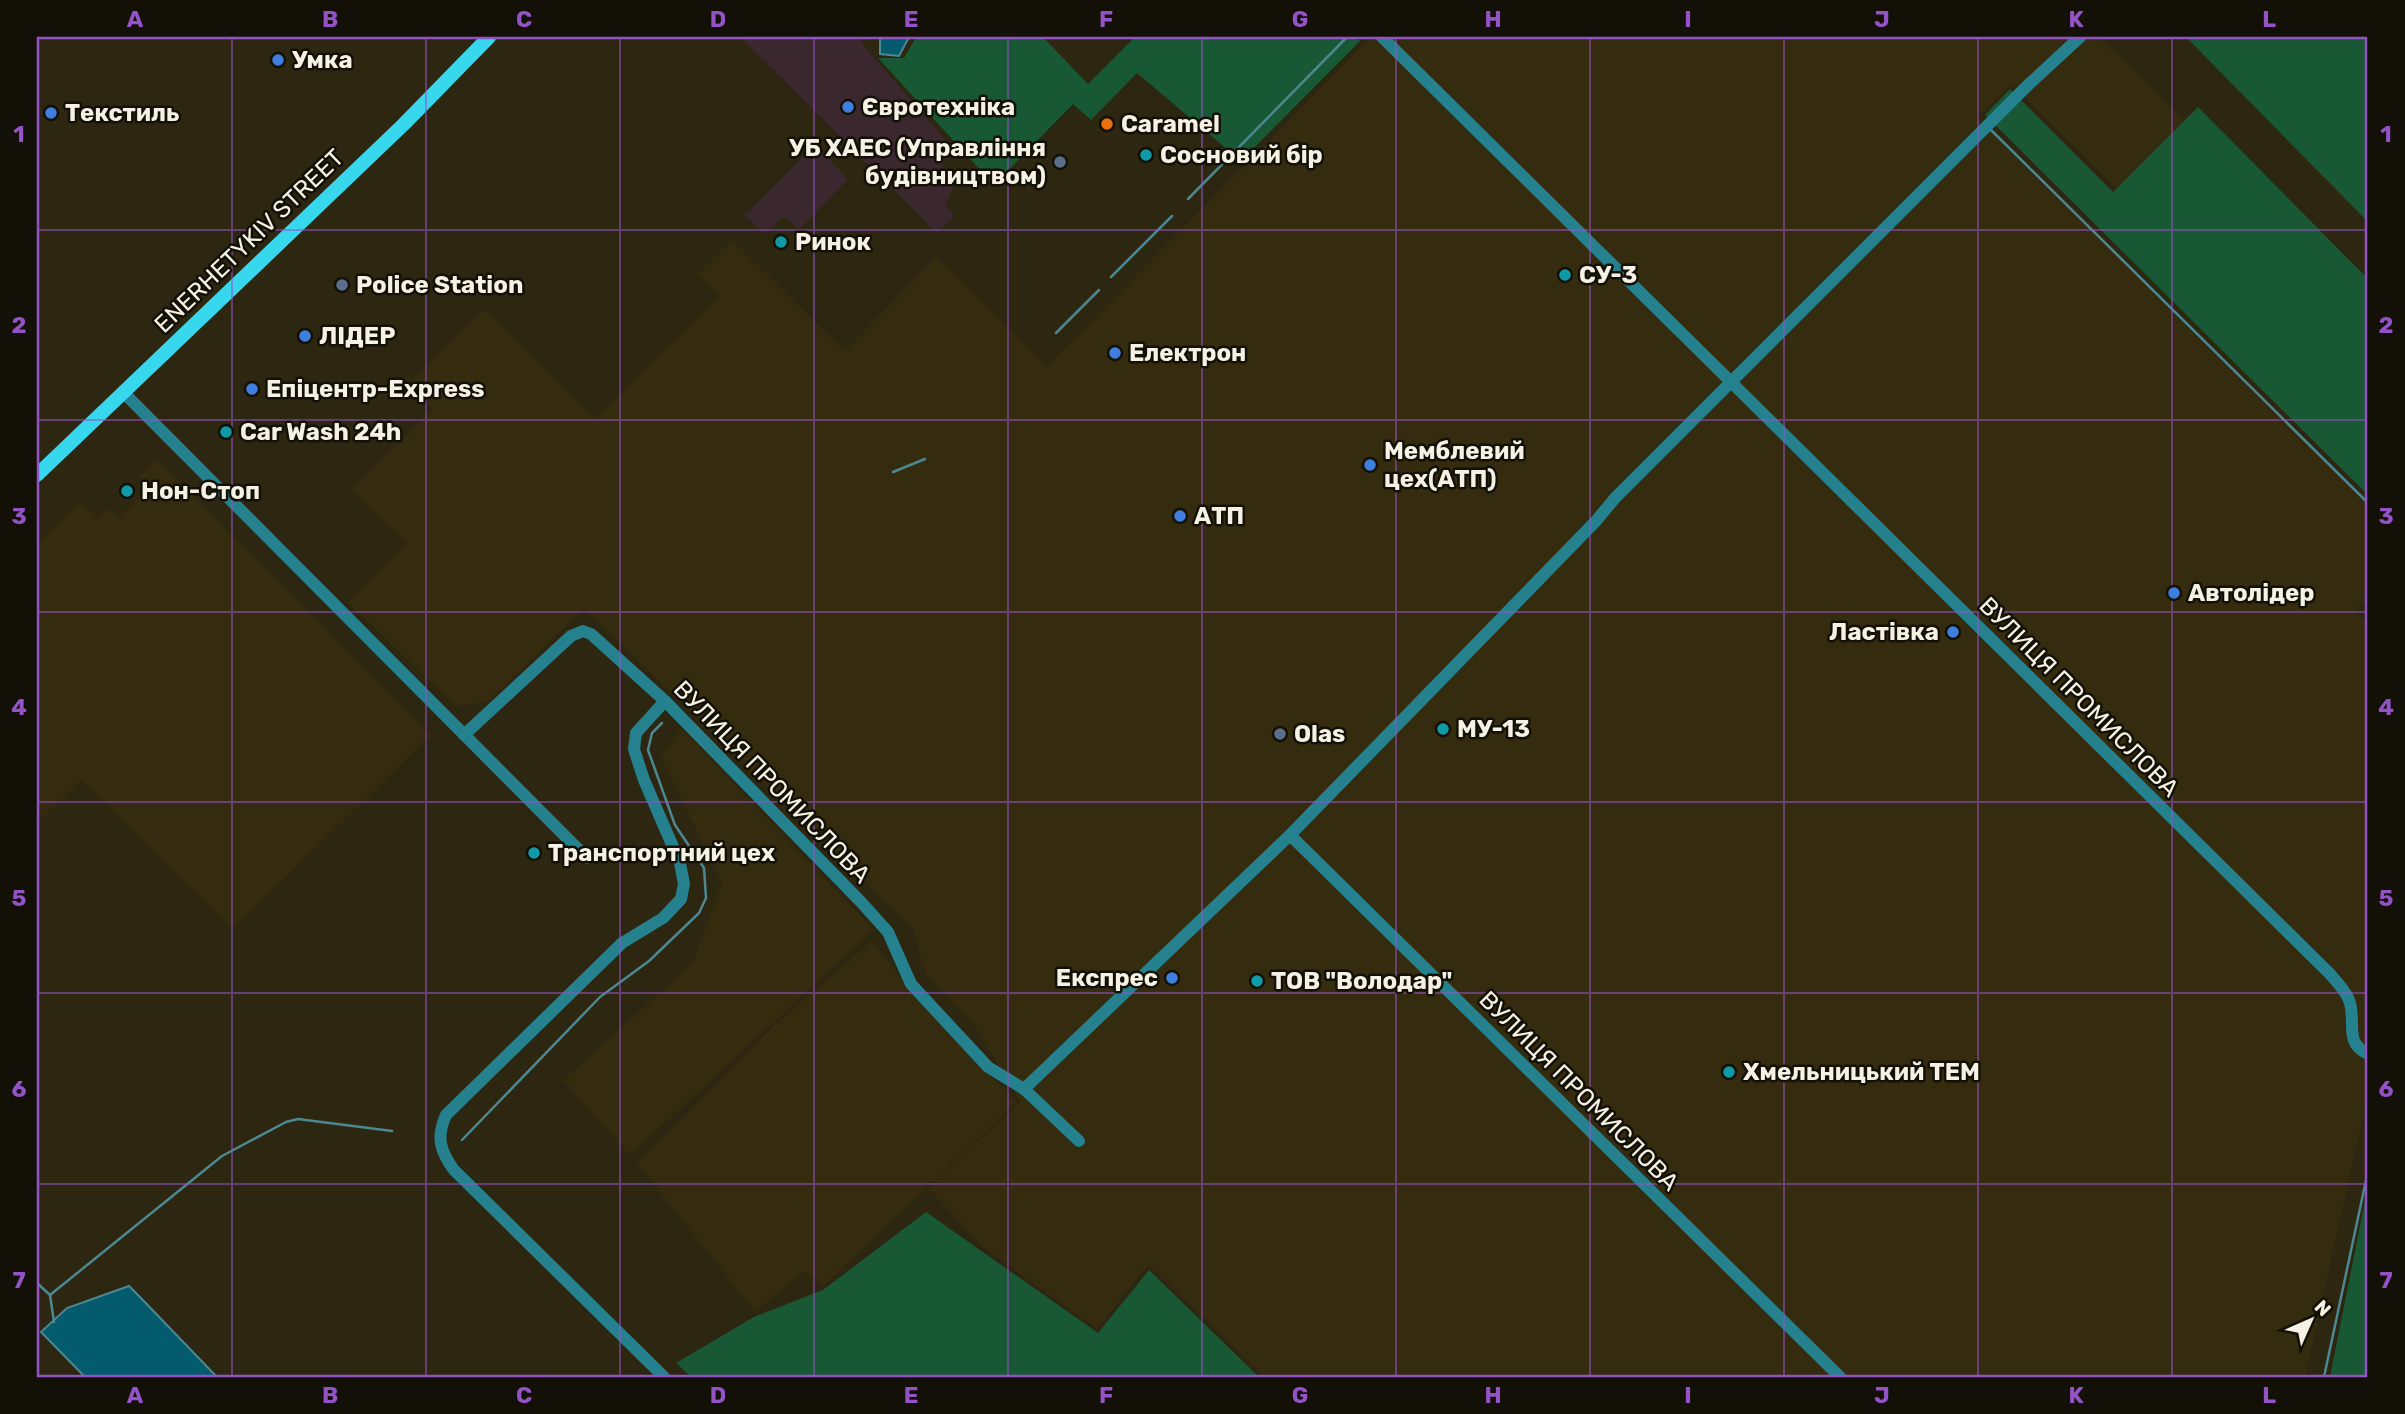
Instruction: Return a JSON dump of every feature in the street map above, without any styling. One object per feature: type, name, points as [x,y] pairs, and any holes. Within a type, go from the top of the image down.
[{"type":"main road","name":"ENERHETYKIV STREET","points":[[37,475],[404,124],[489,37]]},
{"type":"street","name":"ВУЛИЦЯ ПРОМИСЛОВА","points":[[1382,37],[2329,973],[2348,996],[2352,1008],[2351,1039],[2360,1050],[2368,1054]]},
{"type":"street","points":[[1024,1089],[1290,835],[1596,521],[1615,498],[2025,87],[2080,37]]},
{"type":"street","points":[[124,393],[587,858]]},
{"type":"street","name":"ВУЛИЦЯ ПРОМИСЛОВА","points":[[464,735],[578,632],[594,636],[665,701],[888,932],[911,984],[988,1067],[1024,1089],[1079,1141]]},
{"type":"street","points":[[664,1377],[454,1170],[442,1154],[439,1138],[446,1115],[622,943],[663,918],[681,899],[684,884],[680,863],[644,780],[634,749],[636,733],[665,701]]},
{"type":"street","name":"ВУЛИЦЯ ПРОМИСЛОВА","points":[[1290,835],[1840,1377]]},
{"type":"shaded area","name":"Ринок","points":[[740,37],[860,37],[863,45],[955,151],[942,165],[953,178],[954,187],[945,204],[955,216],[937,233]]},
{"type":"shaded area","points":[[1371,37],[2099,37],[2184,121],[2117,189],[2011,84],[1977,118],[2368,505],[2368,597],[2355,611],[2368,624],[2368,1095],[2305,1377],[1265,1377],[1148,1265],[1097,1329],[984,1248],[928,1188],[1020,1102],[977,1029],[926,974],[912,928],[584,608],[488,702],[456,706],[348,603],[407,543],[351,490],[433,409],[409,383],[484,309],[595,419],[720,296],[698,274],[732,240],[845,351],[936,257],[1046,367]]},
{"type":"shaded area","name":"Ринок","points":[[814,145],[848,179],[799,230],[784,216],[765,234],[745,216]]},
{"type":"shaded area","points":[[157,459],[431,735],[233,929],[81,780],[37,823],[37,544],[80,501],[98,518],[110,508],[119,517],[149,488],[139,477]]},
{"type":"shaded area","points":[[681,728],[874,930],[630,1155],[563,1080],[692,964],[722,883],[661,758]]},
{"type":"shaded area","points":[[873,940],[911,993],[1017,1102],[823,1286],[803,1271],[755,1312],[637,1163],[775,1025]]},
{"type":"green space","points":[[916,37],[1043,37],[1088,84],[1135,37],[1355,37],[1360,41],[1241,161],[1137,73],[1091,120],[1073,104],[994,185],[878,58],[904,58]]},
{"type":"green space","points":[[2186,37],[2368,37],[2368,222]]},
{"type":"green space","points":[[2010,89],[2113,192],[2198,107],[2368,279],[2368,495],[1985,115]]},
{"type":"green space","points":[[2368,1185],[2368,1377],[2330,1377]]},
{"type":"green space","points":[[926,1212],[1098,1333],[1149,1270],[1259,1377],[691,1377],[676,1363],[754,1317],[823,1290]]},
{"type":"water","points":[[880,37],[909,37],[899,56],[880,54]]},
{"type":"water","points":[[129,1286],[217,1377],[85,1377],[41,1332],[67,1308]]},
{"type":"waterway","points":[[1188,199],[1347,37]]},
{"type":"waterway","points":[[1990,129],[2368,503]]},
{"type":"waterway","points":[[1111,277],[1172,216]]},
{"type":"waterway","points":[[1056,333],[1099,290]]},
{"type":"waterway","points":[[893,472],[925,459]]},
{"type":"waterway","points":[[462,1140],[600,997],[649,961],[699,913],[706,898],[704,868],[675,825],[648,750],[652,733],[662,723]]},
{"type":"waterway","points":[[50,1295],[222,1156],[286,1122],[298,1119],[392,1131]]},
{"type":"waterway","points":[[2324,1377],[2368,1171]]},
{"type":"waterway","points":[[37,1283],[50,1295],[54,1322]]},
{"type":"place","name":"Умка","points":[[278,60]]},
{"type":"place","name":"Євротехніка","points":[[848,107]]},
{"type":"place","name":"Текстиль","points":[[51,113]]},
{"type":"place","name":"Caramel","points":[[1107,124]]},
{"type":"place","name":"Сосновий бір","points":[[1146,155]]},
{"type":"place","name":"УБ ХАЕС (Управління будівництвом)","points":[[1060,162]]},
{"type":"place","name":"Ринок","points":[[781,242]]},
{"type":"place","name":"СУ-3","points":[[1565,275]]},
{"type":"place","name":"Police Station","points":[[342,285]]},
{"type":"place","name":"ЛІДЕР","points":[[305,336]]},
{"type":"place","name":"Електрон","points":[[1115,353]]},
{"type":"place","name":"Епіцентр-Express","points":[[252,389]]},
{"type":"place","name":"Car Wash 24h","points":[[226,432]]},
{"type":"place","name":"Мемблевий цех(АТП)","points":[[1370,465]]},
{"type":"place","name":"Нон-Стоп","points":[[127,491]]},
{"type":"place","name":"АТП","points":[[1180,516]]},
{"type":"place","name":"Автолідер","points":[[2174,593]]},
{"type":"place","name":"Ластівка","points":[[1953,632]]},
{"type":"place","name":"МУ-13","points":[[1443,729]]},
{"type":"place","name":"Olas","points":[[1280,734]]},
{"type":"place","name":"Транспортний цех","points":[[534,853]]},
{"type":"place","name":"Експрес","points":[[1172,978]]},
{"type":"place","name":"ТОВ \"Володар\"","points":[[1257,981]]},
{"type":"place","name":"Хмельницький ТЕМ","points":[[1729,1072]]}]
